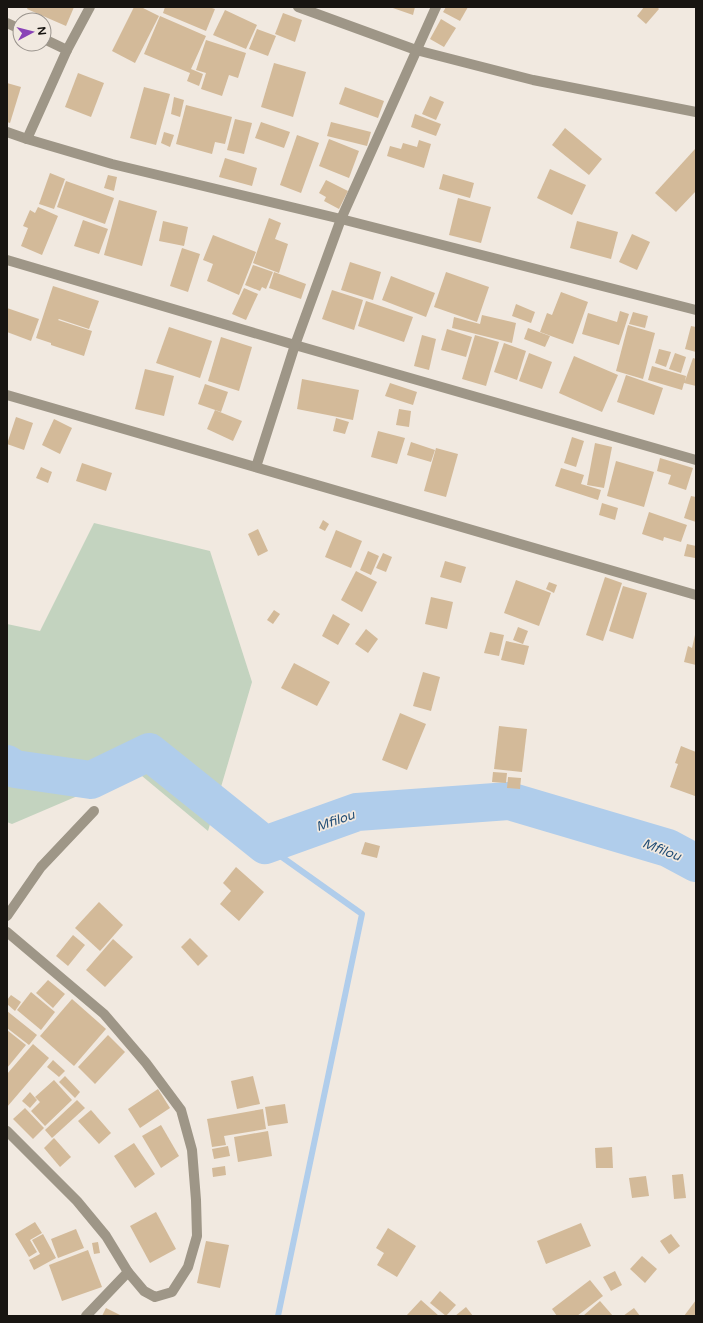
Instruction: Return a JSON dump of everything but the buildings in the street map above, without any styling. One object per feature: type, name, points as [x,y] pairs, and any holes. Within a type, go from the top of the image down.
[{"type":"street","points":[[27,139],[67,50],[90,7]]},
{"type":"street","points":[[298,7],[416,50],[533,80],[696,112]]},
{"type":"street","points":[[256,467],[295,345],[342,219],[436,7]]},
{"type":"street","points":[[52,43],[67,50]]},
{"type":"street","points":[[7,132],[112,164],[342,219],[696,310]]},
{"type":"street","points":[[7,260],[295,345],[696,460]]},
{"type":"street","points":[[7,395],[696,595]]},
{"type":"street","points":[[7,916],[41,867],[94,811]]},
{"type":"street","points":[[7,932],[104,1014],[146,1063],[181,1110],[192,1150],[197,1236],[188,1267],[172,1292],[155,1297],[144,1291],[128,1272],[106,1236],[77,1201],[7,1131]]},
{"type":"street","points":[[86,1316],[128,1272]]},
{"type":"green space","points":[[94,523],[210,551],[252,682],[208,831],[136,771],[12,824],[7,822],[7,624],[40,631]]},
{"type":"waterway","name":"Mfilou","points":[[7,764],[15,769],[91,780],[149,752],[265,845],[357,812],[509,801],[668,848],[696,863]]},
{"type":"waterway","points":[[265,845],[362,914],[278,1316]]}]
